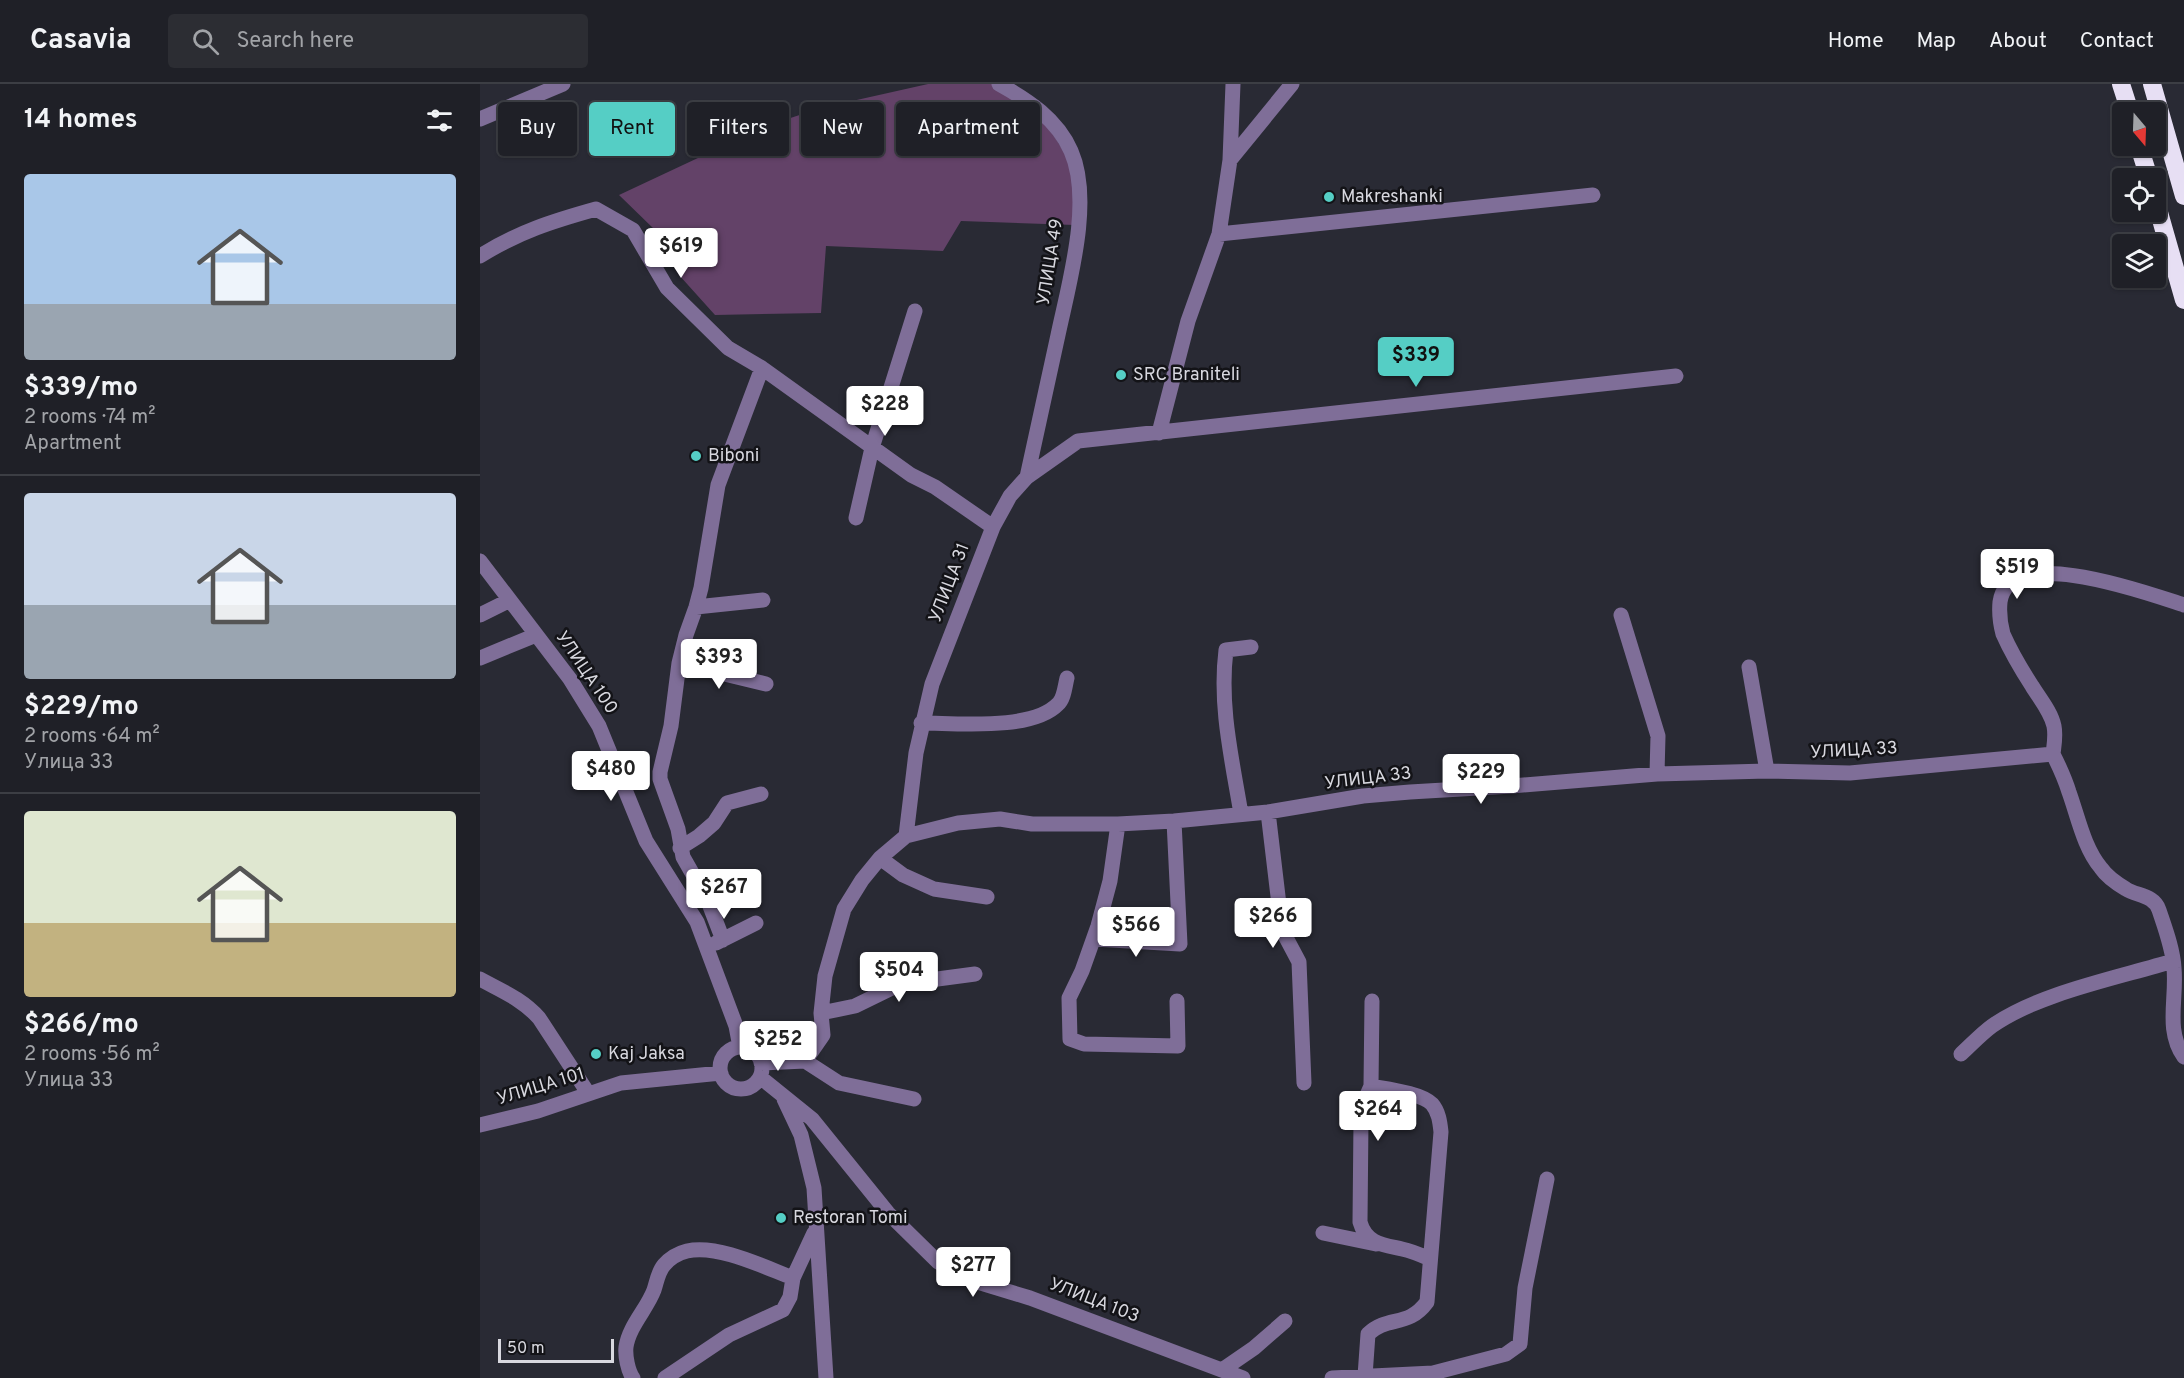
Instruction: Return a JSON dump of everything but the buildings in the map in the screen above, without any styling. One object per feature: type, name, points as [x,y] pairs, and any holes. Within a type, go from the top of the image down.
[{"type":"highway","points":[[2121,84],[2127,102]]},
{"type":"highway","points":[[2152,84],[2184,196]]},
{"type":"highway","points":[[2162,222],[2184,300]]},
{"type":"street","points":[[480,120],[563,84]]},
{"type":"street","name":"УЛИЦА 49","points":[[999,84],[1027,100],[1062,134],[1071,151],[1079,176],[1078,227],[1073,264],[1027,477]]},
{"type":"street","points":[[1159,433],[1188,321],[1219,234],[1230,160],[1233,84]]},
{"type":"street","points":[[1230,160],[1292,84]]},
{"type":"street","points":[[1219,234],[1593,195]]},
{"type":"street","points":[[480,256],[514,235],[596,209],[633,230],[667,288],[728,348],[762,368],[872,448],[993,527]]},
{"type":"street","points":[[855,518],[872,448],[915,311]]},
{"type":"street","points":[[723,940],[708,901],[680,848],[678,829],[660,779],[671,726],[680,663],[686,635],[696,608],[718,485],[762,368]]},
{"type":"street","name":"УЛИЦА 31","points":[[906,836],[921,723],[932,684],[993,527],[1010,496],[1027,477],[1078,441],[1676,376]]},
{"type":"street","name":"УЛИЦА 100","points":[[480,561],[570,679],[598,726],[646,841],[697,922],[736,1026],[740,1047]]},
{"type":"street","points":[[2184,605],[2122,586],[2067,574],[2031,575],[2016,578],[2007,585],[2001,595],[2000,622],[2012,652],[2050,717],[2055,737],[2053,754],[2093,856],[2111,879],[2154,902],[2158,907],[2173,961],[2175,983],[2173,1027],[2184,1058]]},
{"type":"street","points":[[480,615],[510,600]]},
{"type":"street","points":[[696,608],[763,600]]},
{"type":"street","points":[[1621,615],[1658,736],[1657,774]]},
{"type":"street","points":[[480,658],[536,634]]},
{"type":"street","points":[[1241,814],[1225,720],[1224,672],[1227,650],[1251,646]]},
{"type":"street","points":[[680,663],[766,684]]},
{"type":"street","points":[[1749,667],[1767,771]]},
{"type":"street","points":[[921,723],[1003,724],[1045,715],[1061,702],[1067,678]]},
{"type":"street","name":"УЛИЦА 33","points":[[906,836],[958,824],[1000,819],[1032,824],[1118,824],[1174,821],[1268,812],[1363,796],[1522,786],[1657,774],[1767,771],[1850,773],[2053,754]]},
{"type":"street","points":[[680,848],[714,823],[727,803],[761,794]]},
{"type":"street","points":[[1268,812],[1282,930],[1299,962],[1304,1083]]},
{"type":"street","points":[[1094,939],[1180,944],[1174,821]]},
{"type":"street","points":[[1118,824],[1110,881],[1094,939],[1069,998],[1070,1040],[1084,1044],[1178,1046],[1178,1001]]},
{"type":"street","points":[[805,1061],[822,1035],[821,1013],[825,976],[844,909],[862,880],[880,858],[906,836]]},
{"type":"street","points":[[880,858],[903,875],[934,889],[987,897]]},
{"type":"street","points":[[708,947],[756,923]]},
{"type":"street","points":[[1961,1054],[1991,1027],[2022,1008],[2173,961]]},
{"type":"street","points":[[821,1013],[855,1006],[900,984],[975,974]]},
{"type":"street","points":[[480,979],[503,990],[531,1009],[588,1093]]},
{"type":"street","points":[[1372,1001],[1371,1086],[1363,1104],[1361,1120],[1360,1222],[1362,1230],[1376,1244]]},
{"type":"street","points":[[761,1070],[754,1051],[740,1047],[727,1053],[723,1059],[721,1073],[729,1085],[735,1088],[749,1087],[761,1070],[805,1061],[839,1083],[914,1099]]},
{"type":"street","name":"УЛИЦА 103","points":[[761,1070],[782,1095],[812,1119],[888,1213],[938,1262],[972,1280],[1030,1298],[1243,1378]]},
{"type":"street","name":"УЛИЦА 101","points":[[480,1125],[538,1111],[621,1083],[721,1073]]},
{"type":"street","points":[[1365,1376],[1368,1334],[1376,1326],[1412,1317],[1427,1302],[1441,1132],[1439,1117],[1432,1104],[1420,1097],[1371,1086]]},
{"type":"street","points":[[782,1095],[801,1135],[814,1188],[826,1378]]},
{"type":"street","points":[[1332,1378],[1433,1373],[1506,1354],[1520,1344],[1525,1288],[1546,1179]]},
{"type":"street","points":[[665,1378],[729,1335],[783,1310],[790,1297],[793,1278],[816,1230]]},
{"type":"street","points":[[1323,1233],[1405,1249],[1430,1259]]},
{"type":"street","points":[[633,1378],[626,1348],[630,1335],[654,1292],[658,1274],[664,1264],[675,1255],[702,1250],[730,1255],[793,1278]]},
{"type":"street","points":[[1222,1370],[1254,1348],[1285,1321]]},
{"type":"shaded area","points":[[928,84],[1009,84],[1030,102],[896,102],[896,156],[1040,156],[1040,113],[1079,176],[1075,225],[961,221],[943,251],[826,246],[821,313],[715,315],[679,275],[655,230],[619,195],[702,156],[789,156],[789,118],[801,115],[801,156],[884,156],[884,102],[848,102]]},
{"type":"place","name":"Makreshanki","points":[[1329,197]]},
{"type":"place","name":"SRC Braniteli","points":[[1121,375]]},
{"type":"place","name":"Biboni","points":[[696,456]]},
{"type":"place","name":"Kaj Jaksa","points":[[596,1054]]},
{"type":"place","name":"Restoran Tomi","points":[[781,1218]]}]
